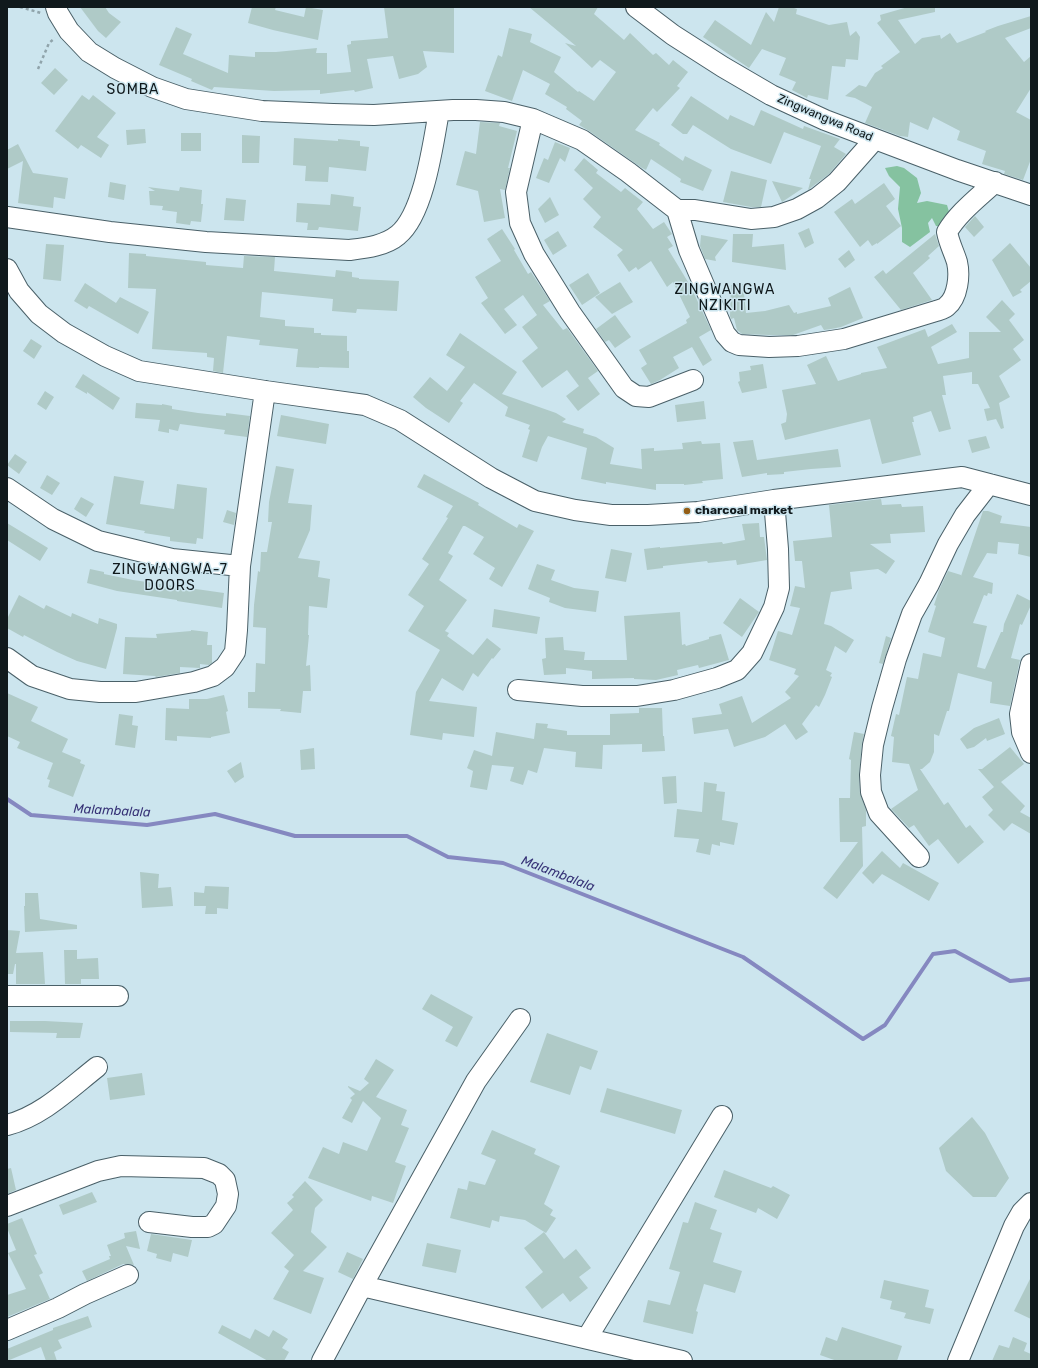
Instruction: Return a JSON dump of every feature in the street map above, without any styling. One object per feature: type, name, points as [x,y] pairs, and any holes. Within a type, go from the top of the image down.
[{"type":"street","name":"Zingwangwa Road","points":[[636,7],[673,34],[723,67],[771,95],[826,120],[875,139],[958,170],[1031,194]]},
{"type":"street","points":[[56,8],[67,27],[89,52],[115,68],[152,87],[186,99],[262,111],[294,113],[374,114],[453,110],[504,112],[533,119],[582,140],[628,172],[677,210],[691,257],[726,334],[732,342],[739,345],[769,347],[798,346],[844,339],[947,307],[954,296],[958,277],[957,262],[949,243],[947,232],[956,220],[995,182]]},
{"type":"street","points":[[7,217],[110,232],[206,242],[349,250],[369,247],[386,242],[398,235],[412,217],[425,181],[439,111]]},
{"type":"street","points":[[533,119],[516,192],[520,223],[534,254],[570,312],[624,388],[636,396],[649,397],[693,380]]},
{"type":"street","points":[[677,210],[695,210],[752,219],[774,217],[797,209],[817,198],[837,182],[875,139]]},
{"type":"street","points":[[7,269],[19,291],[39,314],[64,333],[105,356],[139,371],[365,405],[400,420],[491,478],[535,501],[575,510],[612,515],[648,515],[698,512],[774,500],[962,477],[1031,495]]},
{"type":"street","points":[[7,658],[32,676],[70,689],[100,692],[136,692],[194,682],[213,676],[225,667],[235,652],[240,566],[265,391]]},
{"type":"street","points":[[919,857],[879,813],[871,792],[870,775],[873,745],[896,659],[912,614],[929,584],[948,544],[962,521],[989,484]]},
{"type":"street","points":[[8,490],[53,519],[98,541],[172,559],[240,566]]},
{"type":"street","points":[[518,690],[582,696],[636,696],[674,690],[717,678],[737,670],[752,654],[774,607],[779,588],[778,549],[774,500]]},
{"type":"street","points":[[1031,664],[1020,714],[1022,732],[1031,753]]},
{"type":"street","points":[[7,996],[118,996]]},
{"type":"street","points":[[322,1361],[476,1081],[520,1019]]},
{"type":"street","points":[[7,1125],[31,1116],[52,1103],[97,1067]]},
{"type":"street","points":[[587,1338],[722,1116]]},
{"type":"street","points":[[7,1206],[98,1171],[121,1166],[204,1168],[219,1174],[225,1180],[228,1194],[226,1206],[214,1224],[208,1227],[192,1227],[149,1222]]},
{"type":"street","points":[[958,1361],[1014,1226],[1022,1212],[1031,1203]]},
{"type":"street","points":[[7,1330],[128,1275]]},
{"type":"street","points":[[362,1286],[682,1361]]},
{"type":"path","points":[[20,7],[40,13],[56,8]]},
{"type":"path","points":[[38,68],[49,42],[67,27]]},
{"type":"green space","points":[[897,166],[904,168],[917,178],[921,193],[917,203],[927,201],[947,205],[950,215],[946,226],[936,226],[932,218],[928,223],[930,232],[910,247],[902,242],[902,228],[898,209],[900,187],[889,176],[885,168]]},
{"type":"building","points":[[80,7],[105,7],[109,13],[121,22],[106,38],[98,31]]},
{"type":"building","points":[[252,7],[276,7],[275,10],[304,17],[306,7],[323,10],[318,40],[248,23]]},
{"type":"building","points":[[384,7],[454,7],[454,53],[423,51],[427,67],[418,74],[399,79],[393,56],[367,59],[373,88],[355,92],[354,90],[320,94],[320,90],[274,91],[214,87],[212,90],[191,81],[192,79],[159,65],[176,27],[192,34],[183,54],[228,73],[229,55],[255,57],[255,52],[276,52],[317,48],[316,53],[327,53],[327,74],[351,72],[347,45],[351,44],[351,41],[388,38]]},
{"type":"building","points":[[529,7],[598,7],[594,14],[624,40],[630,33],[653,55],[656,53],[669,65],[673,60],[688,72],[677,86],[680,88],[657,112],[653,108],[635,130],[660,143],[659,145],[683,161],[685,156],[712,170],[703,191],[680,182],[681,179],[651,159],[646,170],[642,168],[579,125],[582,121],[566,109],[567,107],[545,94],[550,84],[523,70],[512,101],[485,91],[498,55],[502,57],[509,28],[532,34],[530,42],[561,57],[554,72],[578,92],[579,91],[594,101],[616,72],[600,60],[592,68],[565,43],[576,46]]},
{"type":"building","points":[[779,7],[791,7],[797,9],[796,14],[829,25],[847,22],[850,36],[856,31],[860,37],[858,60],[846,59],[845,67],[832,66],[828,100],[808,95],[807,98],[792,90],[796,82],[779,75],[786,58],[762,49],[749,68],[703,37],[715,20],[751,45],[766,12],[774,22]]},
{"type":"building","points":[[908,7],[935,7],[935,12],[898,20],[915,44],[922,38],[940,35],[941,39],[950,33],[957,43],[998,26],[1031,16],[1031,28],[1005,38],[1024,62],[1031,56],[1031,88],[1016,112],[1031,120],[1031,159],[1023,180],[1004,174],[1005,171],[982,164],[986,151],[957,140],[960,131],[933,117],[928,130],[910,122],[908,137],[900,136],[865,123],[872,107],[855,98],[845,96],[859,85],[866,87],[875,73],[883,68],[881,66],[900,52],[877,23],[881,20],[880,15]]},
{"type":"building","points":[[55,68],[68,80],[54,95],[41,83]]},
{"type":"building","points":[[82,95],[89,100],[93,95],[116,113],[97,137],[109,145],[101,158],[81,145],[78,149],[55,131]]},
{"type":"building","points":[[691,96],[728,120],[730,115],[754,126],[761,110],[803,129],[804,126],[840,139],[834,147],[846,154],[829,174],[808,190],[811,179],[809,179],[821,146],[784,132],[771,164],[731,149],[693,125],[687,134],[683,134],[671,125]]},
{"type":"building","points":[[480,122],[500,123],[499,126],[517,131],[508,168],[510,168],[505,190],[500,189],[505,218],[484,222],[478,191],[456,185],[465,151],[476,154]]},
{"type":"building","points":[[145,129],[146,143],[127,145],[126,130]]},
{"type":"building","points":[[181,133],[201,133],[201,151],[181,151]]},
{"type":"building","points":[[242,135],[260,136],[259,163],[242,163]]},
{"type":"building","points":[[294,138],[360,141],[360,146],[369,147],[366,171],[329,167],[328,182],[305,181],[306,166],[293,165]]},
{"type":"building","points":[[555,142],[570,148],[565,162],[560,158],[549,183],[536,178],[544,158],[548,160]]},
{"type":"building","points":[[18,144],[33,173],[68,178],[65,199],[54,197],[53,208],[18,203],[23,161],[7,169],[7,150]]},
{"type":"building","points":[[584,158],[598,170],[596,173],[621,192],[625,188],[643,202],[637,209],[653,229],[664,222],[672,234],[667,237],[673,246],[668,249],[691,287],[711,330],[699,337],[712,360],[703,366],[692,347],[673,357],[679,368],[651,384],[641,368],[647,364],[639,350],[687,323],[686,320],[690,317],[673,282],[667,287],[651,261],[638,270],[636,267],[629,272],[617,255],[623,250],[593,227],[601,217],[583,199],[593,188],[574,170]]},
{"type":"building","points":[[731,171],[767,180],[761,207],[751,207],[723,202]]},
{"type":"building","points":[[772,181],[803,188],[782,202]]},
{"type":"building","points":[[110,182],[126,185],[124,200],[108,197]]},
{"type":"building","points":[[884,183],[895,199],[886,206],[901,226],[877,244],[872,246],[868,240],[860,247],[834,212],[852,199],[855,204]]},
{"type":"building","points":[[148,187],[179,191],[180,187],[202,190],[201,204],[203,204],[201,222],[191,221],[190,225],[176,223],[177,212],[162,210],[163,206],[150,205],[149,191],[155,191]]},
{"type":"building","points":[[331,194],[354,197],[353,206],[361,207],[358,231],[319,227],[318,230],[307,230],[308,223],[296,222],[297,203],[330,205]]},
{"type":"building","points":[[550,197],[559,215],[545,223],[538,209]]},
{"type":"building","points":[[226,198],[246,200],[244,221],[224,220]]},
{"type":"building","points":[[975,216],[984,227],[974,237],[965,227]]},
{"type":"building","points":[[809,228],[814,243],[805,248],[798,233]]},
{"type":"building","points":[[502,229],[515,249],[514,250],[528,274],[531,272],[550,301],[543,305],[563,330],[567,328],[598,371],[588,378],[600,394],[578,411],[566,396],[579,386],[567,370],[542,388],[522,361],[538,348],[522,327],[537,315],[523,295],[504,309],[517,325],[505,334],[481,303],[488,298],[475,277],[501,261],[487,239]]},
{"type":"building","points":[[558,231],[567,246],[553,255],[544,240]]},
{"type":"building","points":[[733,234],[753,234],[752,247],[784,244],[786,270],[732,262]]},
{"type":"building","points":[[935,234],[939,246],[928,256],[930,258],[913,273],[932,300],[901,310],[874,277],[883,270],[886,274]]},
{"type":"building","points":[[701,235],[728,240],[715,257],[716,261],[705,259],[700,246]]},
{"type":"building","points":[[1010,243],[1031,268],[1031,281],[1020,290],[1022,292],[1013,297],[992,260]]},
{"type":"building","points":[[46,244],[64,245],[61,281],[43,279]]},
{"type":"building","points":[[849,250],[855,260],[845,268],[838,259]]},
{"type":"building","points":[[129,253],[206,262],[206,265],[243,268],[244,256],[275,257],[274,271],[335,277],[336,270],[352,272],[352,277],[359,279],[399,281],[397,311],[357,309],[356,313],[332,311],[333,299],[262,292],[260,317],[285,320],[285,326],[314,328],[314,333],[321,333],[321,335],[347,336],[349,368],[296,367],[298,349],[259,345],[260,340],[227,336],[223,373],[213,371],[214,358],[207,357],[207,353],[152,349],[156,289],[128,288]]},
{"type":"building","points":[[588,273],[600,293],[582,305],[569,285]]},
{"type":"building","points":[[620,282],[633,302],[612,314],[595,297]]},
{"type":"building","points":[[85,283],[116,303],[120,297],[149,312],[138,334],[89,306],[87,309],[74,301]]},
{"type":"building","points":[[743,284],[746,313],[765,311],[789,305],[794,313],[797,312],[797,314],[831,306],[828,298],[850,287],[863,318],[841,327],[824,330],[821,325],[793,335],[742,334],[737,330],[734,318],[731,319],[730,316],[731,285]]},
{"type":"building","points":[[1002,300],[1015,314],[1009,320],[1024,340],[1013,349],[1021,360],[999,376],[1010,397],[999,403],[1004,428],[1001,429],[996,419],[987,421],[984,409],[990,408],[978,384],[972,384],[972,372],[943,376],[946,395],[942,395],[951,429],[939,432],[931,411],[913,417],[914,422],[912,422],[921,455],[882,464],[870,419],[785,440],[781,424],[786,422],[787,414],[782,390],[816,384],[807,365],[826,356],[838,381],[861,373],[887,368],[877,347],[925,329],[928,337],[952,324],[957,332],[931,347],[938,364],[969,358],[969,332],[1001,332],[986,317]]},
{"type":"building","points":[[615,315],[631,337],[615,348],[609,340],[605,342],[596,329]]},
{"type":"building","points":[[460,333],[517,372],[502,394],[556,413],[566,419],[562,422],[584,429],[583,433],[596,437],[614,448],[610,464],[642,469],[641,449],[654,448],[654,451],[683,449],[682,443],[701,441],[702,444],[720,443],[723,479],[702,481],[703,483],[684,485],[656,484],[656,490],[606,482],[606,484],[581,479],[587,448],[548,436],[542,447],[537,462],[522,457],[530,430],[528,429],[530,425],[505,416],[508,407],[474,383],[460,401],[463,403],[449,423],[426,408],[413,397],[430,377],[447,391],[465,367],[446,355]]},
{"type":"building","points":[[31,339],[42,346],[34,359],[23,351]]},
{"type":"building","points":[[763,364],[767,388],[742,393],[738,382],[740,381],[739,372],[751,370],[750,366]]},
{"type":"building","points":[[83,374],[120,398],[113,410],[87,392],[87,394],[75,387]]},
{"type":"building","points":[[45,391],[54,397],[46,410],[37,404]]},
{"type":"building","points":[[704,401],[706,419],[677,422],[675,405]]},
{"type":"building","points":[[136,403],[162,404],[172,406],[172,409],[198,413],[226,416],[226,413],[250,416],[247,437],[224,434],[225,430],[180,424],[178,431],[169,429],[169,433],[158,431],[160,420],[135,418]]},
{"type":"building","points":[[281,415],[329,424],[326,444],[277,436]]},
{"type":"building","points":[[986,436],[990,448],[972,453],[968,440]]},
{"type":"building","points":[[753,440],[757,460],[838,449],[841,467],[784,472],[784,474],[767,475],[767,473],[742,477],[733,442]]},
{"type":"building","points":[[15,454],[27,462],[19,474],[7,465]]},
{"type":"building","points":[[276,466],[294,469],[288,503],[312,505],[310,530],[298,558],[320,561],[318,577],[330,579],[327,608],[309,606],[309,635],[306,666],[310,665],[311,691],[303,691],[301,713],[280,711],[281,709],[248,708],[248,692],[255,692],[256,663],[265,664],[266,628],[253,627],[254,605],[258,571],[260,572],[261,552],[267,552],[272,522],[268,522],[269,502]]},
{"type":"building","points":[[424,474],[479,503],[478,505],[517,528],[519,524],[534,531],[502,587],[489,579],[495,568],[473,554],[484,537],[463,526],[448,553],[453,556],[439,580],[467,600],[445,631],[449,633],[447,636],[473,655],[487,638],[501,649],[493,659],[492,658],[478,677],[473,673],[463,691],[442,678],[429,701],[477,707],[474,737],[443,733],[442,740],[410,735],[416,692],[440,650],[408,631],[424,606],[408,595],[429,564],[422,559],[448,518],[446,517],[453,506],[417,487]]},
{"type":"building","points":[[47,475],[60,483],[52,495],[40,488]]},
{"type":"building","points":[[114,476],[144,481],[140,504],[174,509],[177,484],[207,488],[203,539],[197,538],[196,544],[170,541],[170,537],[144,533],[145,531],[106,524]]},
{"type":"building","points":[[81,497],[94,504],[86,517],[74,509]]},
{"type":"building","points":[[881,499],[882,505],[901,504],[902,507],[923,506],[925,532],[890,534],[891,543],[870,544],[895,561],[886,574],[878,569],[850,572],[852,589],[831,592],[824,624],[831,626],[854,640],[846,653],[835,646],[826,670],[832,673],[830,676],[832,677],[825,695],[819,707],[816,705],[802,724],[808,732],[796,740],[785,724],[765,737],[734,747],[728,729],[694,734],[692,718],[722,714],[719,704],[742,696],[752,723],[791,698],[785,692],[799,676],[794,674],[796,669],[769,660],[778,631],[792,635],[800,608],[790,606],[795,586],[805,588],[802,561],[795,561],[793,541],[832,537],[829,505]]},
{"type":"building","points":[[227,510],[236,513],[234,525],[223,522]]},
{"type":"building","points":[[983,511],[988,511],[1002,516],[1000,523],[1031,527],[1031,557],[1018,554],[1019,544],[998,542],[997,554],[987,553],[973,577],[993,583],[992,594],[988,593],[987,596],[984,595],[973,623],[987,626],[977,667],[985,669],[1001,632],[1003,632],[1004,624],[1017,594],[1031,601],[1031,605],[1022,625],[1020,624],[1011,658],[1020,660],[1010,706],[990,703],[992,682],[958,673],[949,711],[947,711],[939,736],[934,734],[934,752],[930,762],[920,769],[944,805],[948,802],[966,828],[970,825],[984,842],[958,864],[938,839],[929,846],[914,825],[909,828],[891,809],[918,790],[909,764],[892,762],[894,737],[891,736],[896,714],[899,715],[907,677],[918,679],[923,653],[941,657],[945,638],[928,632],[936,606],[934,605],[948,571],[961,576]]},
{"type":"building","points":[[7,523],[48,548],[40,561],[7,540]]},
{"type":"building","points":[[759,523],[760,537],[764,537],[767,560],[737,565],[736,560],[708,563],[707,561],[663,566],[663,568],[647,570],[644,549],[722,542],[723,544],[745,540],[742,524]]},
{"type":"building","points":[[611,549],[632,553],[626,582],[605,578]]},
{"type":"building","points":[[537,564],[555,570],[551,580],[574,588],[599,591],[596,612],[565,608],[549,602],[550,598],[528,589]]},
{"type":"building","points":[[90,569],[104,572],[104,574],[133,580],[224,593],[222,608],[117,591],[87,583]]},
{"type":"building","points":[[19,595],[44,609],[46,605],[71,617],[72,613],[98,624],[99,618],[117,624],[106,669],[77,661],[24,635],[23,637],[7,628],[7,619]]},
{"type":"building","points":[[740,598],[759,612],[742,637],[723,623]]},
{"type":"building","points":[[494,609],[540,617],[537,634],[492,627]]},
{"type":"building","points":[[680,612],[682,645],[685,644],[686,646],[721,634],[729,660],[699,668],[698,665],[677,670],[678,675],[656,680],[634,678],[592,679],[592,671],[566,668],[566,674],[544,675],[542,659],[546,658],[545,638],[563,637],[564,650],[585,652],[584,660],[627,660],[624,616]]},
{"type":"building","points":[[191,630],[208,632],[207,645],[212,645],[212,663],[209,665],[200,664],[200,668],[180,667],[180,673],[156,677],[123,674],[125,637],[157,638],[156,634]]},
{"type":"building","points":[[886,636],[891,638],[883,664],[879,663]]},
{"type":"building","points":[[7,693],[38,707],[31,721],[68,739],[62,752],[81,760],[80,763],[85,765],[73,797],[48,787],[50,780],[47,779],[53,763],[17,748],[20,742],[7,736]]},
{"type":"building","points":[[224,695],[228,711],[226,712],[230,733],[211,738],[177,736],[177,741],[165,740],[166,708],[189,709],[189,699],[207,699]]},
{"type":"building","points":[[639,708],[662,708],[665,751],[642,752],[642,744],[603,745],[602,769],[575,767],[576,752],[544,748],[537,773],[528,770],[523,785],[510,781],[514,767],[492,765],[487,790],[470,787],[473,771],[467,768],[474,750],[492,756],[496,732],[534,739],[536,723],[548,724],[547,728],[567,731],[567,735],[610,735],[610,714],[639,713]]},
{"type":"building","points":[[119,714],[133,716],[132,725],[138,726],[135,748],[115,745]]},
{"type":"building","points":[[999,718],[1005,734],[987,741],[986,738],[974,747],[967,749],[960,739],[974,728]]},
{"type":"building","points":[[854,732],[864,734],[859,776],[860,793],[866,810],[866,826],[862,827],[863,866],[837,899],[823,888],[858,842],[840,842],[839,798],[850,798],[851,760],[849,759]]},
{"type":"building","points":[[1010,747],[1024,764],[1001,782],[1025,806],[1020,812],[1031,818],[1031,834],[1012,823],[1004,831],[988,815],[993,810],[982,797],[994,787],[978,769],[982,769]]},
{"type":"building","points":[[314,748],[315,769],[301,770],[300,750]]},
{"type":"building","points":[[241,762],[244,777],[235,783],[227,771]]},
{"type":"building","points":[[676,776],[677,803],[664,804],[662,777]]},
{"type":"building","points":[[704,782],[717,784],[716,791],[725,792],[722,820],[738,823],[734,845],[720,842],[720,846],[712,844],[710,855],[696,852],[699,839],[674,837],[677,809],[702,812]]},
{"type":"building","points":[[882,851],[900,868],[903,863],[939,883],[929,901],[882,874],[873,884],[862,873]]},
{"type":"building","points":[[140,872],[159,874],[158,888],[171,887],[173,906],[142,908]]},
{"type":"building","points":[[205,886],[229,887],[228,909],[217,908],[217,914],[205,914],[206,906],[194,906],[194,892],[204,893]]},
{"type":"building","points":[[25,893],[38,893],[40,919],[77,925],[77,929],[25,932]]},
{"type":"building","points":[[7,930],[20,931],[16,953],[43,952],[45,984],[16,984],[16,964],[13,974],[7,974]]},
{"type":"building","points":[[64,950],[77,950],[77,959],[98,958],[99,979],[81,979],[81,984],[65,984]]},
{"type":"building","points":[[431,994],[473,1017],[457,1047],[445,1041],[453,1027],[422,1009]]},
{"type":"building","points":[[10,1021],[83,1023],[80,1038],[56,1038],[57,1033],[10,1032]]},
{"type":"building","points":[[547,1033],[598,1051],[591,1070],[580,1066],[570,1095],[530,1082]]},
{"type":"building","points":[[376,1059],[394,1070],[376,1097],[407,1110],[401,1125],[409,1128],[395,1162],[406,1166],[393,1203],[372,1196],[371,1201],[308,1178],[323,1147],[339,1154],[343,1142],[367,1151],[381,1118],[363,1101],[352,1123],[342,1118],[352,1100],[350,1098],[355,1094],[348,1086],[360,1091],[369,1083],[364,1079]]},
{"type":"building","points":[[142,1073],[145,1095],[110,1100],[107,1078]]},
{"type":"building","points":[[607,1088],[682,1110],[675,1134],[600,1112]]},
{"type":"building","points":[[972,1117],[985,1133],[1009,1178],[996,1197],[973,1197],[946,1171],[939,1148]]},
{"type":"building","points":[[492,1130],[536,1149],[534,1154],[560,1166],[544,1204],[553,1210],[550,1215],[556,1218],[546,1233],[525,1220],[500,1216],[499,1222],[492,1220],[490,1228],[450,1218],[458,1188],[467,1190],[469,1181],[485,1185],[496,1160],[481,1154]]},
{"type":"building","points":[[11,1168],[16,1190],[7,1194],[7,1169]]},
{"type":"building","points":[[724,1170],[771,1188],[773,1186],[790,1195],[777,1219],[758,1208],[756,1213],[714,1197]]},
{"type":"building","points":[[305,1181],[323,1200],[315,1208],[311,1232],[327,1247],[303,1271],[324,1278],[311,1314],[273,1299],[289,1271],[284,1267],[294,1255],[271,1233],[293,1210],[287,1203],[294,1197],[292,1195]]},
{"type":"building","points":[[92,1192],[97,1202],[63,1215],[59,1205]]},
{"type":"building","points":[[695,1202],[717,1210],[710,1229],[722,1233],[713,1262],[742,1271],[735,1293],[704,1284],[696,1311],[698,1312],[693,1334],[643,1322],[648,1300],[670,1305],[680,1272],[669,1269],[683,1222],[688,1223]]},
{"type":"building","points":[[22,1218],[37,1254],[34,1255],[43,1273],[39,1275],[50,1299],[7,1317],[7,1295],[26,1289],[8,1253],[16,1250],[7,1228],[7,1224]]},
{"type":"building","points":[[136,1231],[140,1249],[126,1246],[134,1265],[123,1264],[87,1281],[82,1271],[110,1259],[109,1256],[111,1256],[107,1245],[125,1238],[124,1233]]},
{"type":"building","points":[[544,1232],[564,1259],[576,1249],[591,1268],[579,1277],[588,1288],[570,1302],[563,1293],[542,1309],[525,1287],[543,1272],[524,1248]]},
{"type":"building","points":[[151,1234],[192,1240],[188,1257],[173,1253],[171,1262],[156,1258],[157,1254],[147,1251]]},
{"type":"building","points":[[427,1243],[461,1250],[456,1273],[422,1266]]},
{"type":"building","points":[[347,1252],[363,1259],[353,1279],[338,1272]]},
{"type":"building","points":[[1031,1277],[1031,1319],[1014,1311]]},
{"type":"building","points":[[884,1280],[929,1290],[925,1307],[934,1309],[930,1324],[904,1318],[906,1313],[890,1309],[892,1301],[880,1298]]},
{"type":"building","points":[[88,1316],[92,1327],[58,1340],[62,1348],[54,1352],[57,1361],[46,1361],[41,1347],[7,1361],[7,1349],[53,1330],[53,1328]]},
{"type":"building","points":[[222,1325],[250,1339],[255,1329],[269,1337],[273,1330],[288,1339],[282,1348],[289,1352],[284,1361],[268,1361],[218,1333]]},
{"type":"building","points":[[842,1327],[902,1346],[897,1361],[837,1361],[820,1355],[826,1337],[837,1341]]},
{"type":"building","points":[[1013,1337],[1027,1343],[1024,1351],[1031,1354],[1031,1361],[992,1361],[999,1345],[1009,1348]]},
{"type":"waterway","name":"Malambalala","points":[[7,799],[31,815],[147,825],[215,814],[295,836],[407,836],[448,857],[503,863],[743,957],[863,1039],[885,1025],[933,954],[955,951],[1010,981],[1031,979]]},
{"type":"place","name":"charcoal market","points":[[687,511]]},
{"type":"district","name":"SOMBA","points":[[133,90]]},
{"type":"district","name":"ZINGWANGWA NZIKITI","points":[[725,298]]},
{"type":"district","name":"ZINGWANGWA-7 DOORS","points":[[170,578]]}]
